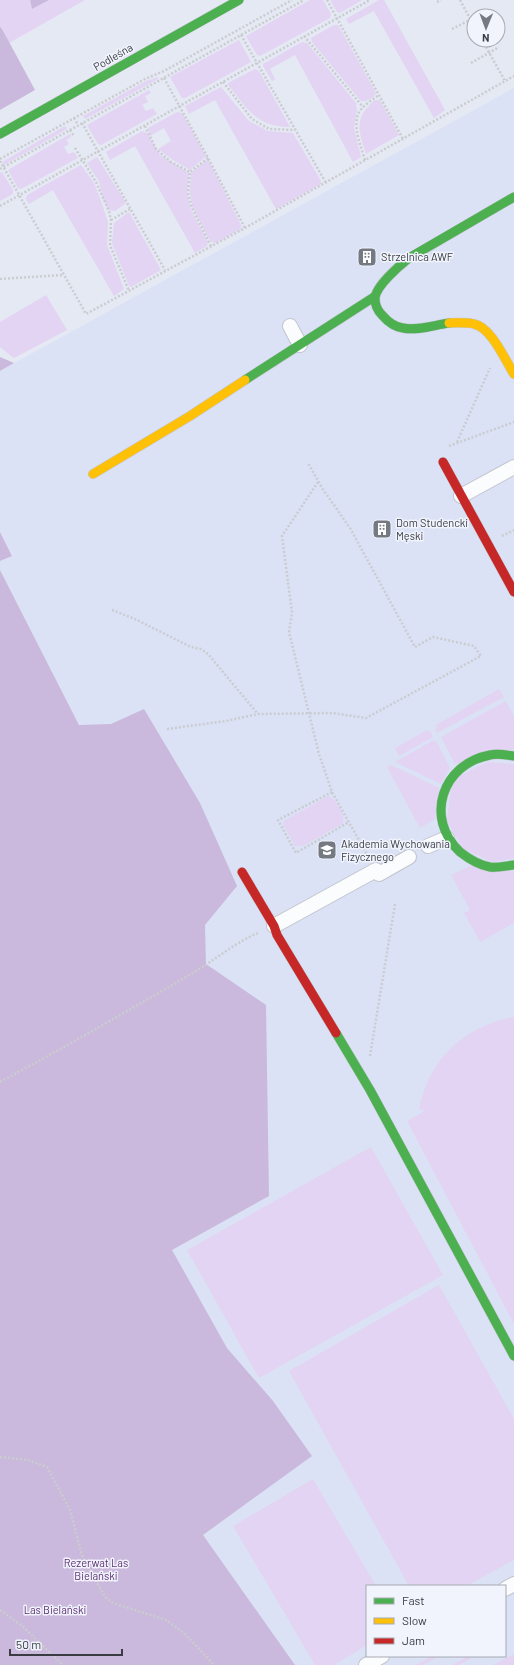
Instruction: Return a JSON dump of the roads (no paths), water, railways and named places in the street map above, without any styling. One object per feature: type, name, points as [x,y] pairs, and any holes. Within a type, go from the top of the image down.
[{"type":"street","name":"Podleśna","points":[[0,134],[239,0]]},
{"type":"street","points":[[93,474],[190,416],[374,297],[394,271],[420,249],[514,197]]},
{"type":"street","points":[[374,297],[374,304],[385,322],[401,328],[419,328],[471,323],[482,325],[487,330],[514,374]]},
{"type":"street","points":[[290,326],[300,345]]},
{"type":"street","points":[[443,462],[460,496],[514,592]]},
{"type":"street","points":[[460,496],[514,467]]},
{"type":"street","points":[[514,756],[504,754],[486,754],[470,760],[456,770],[446,785],[440,802],[440,819],[447,838],[458,852],[475,863],[495,868],[514,865]]},
{"type":"street","points":[[428,846],[447,838]]},
{"type":"street","points":[[274,926],[376,870],[379,874],[409,857]]},
{"type":"street","points":[[242,872],[274,926],[277,935],[370,1090],[514,1356]]},
{"type":"street","points":[[366,1665],[380,1657]]},
{"type":"place","name":"Strzelnica AWF","points":[[367,257]]},
{"type":"place","name":"Dom Studencki Męski","points":[[382,529]]},
{"type":"place","name":"Akademia Wychowania Fizycznego","points":[[327,850]]},
{"type":"park label","name":"Rezerwat Las Bielański","points":[[96,1569]]},
{"type":"park label","name":"Las Bielański","points":[[55,1610]]}]
